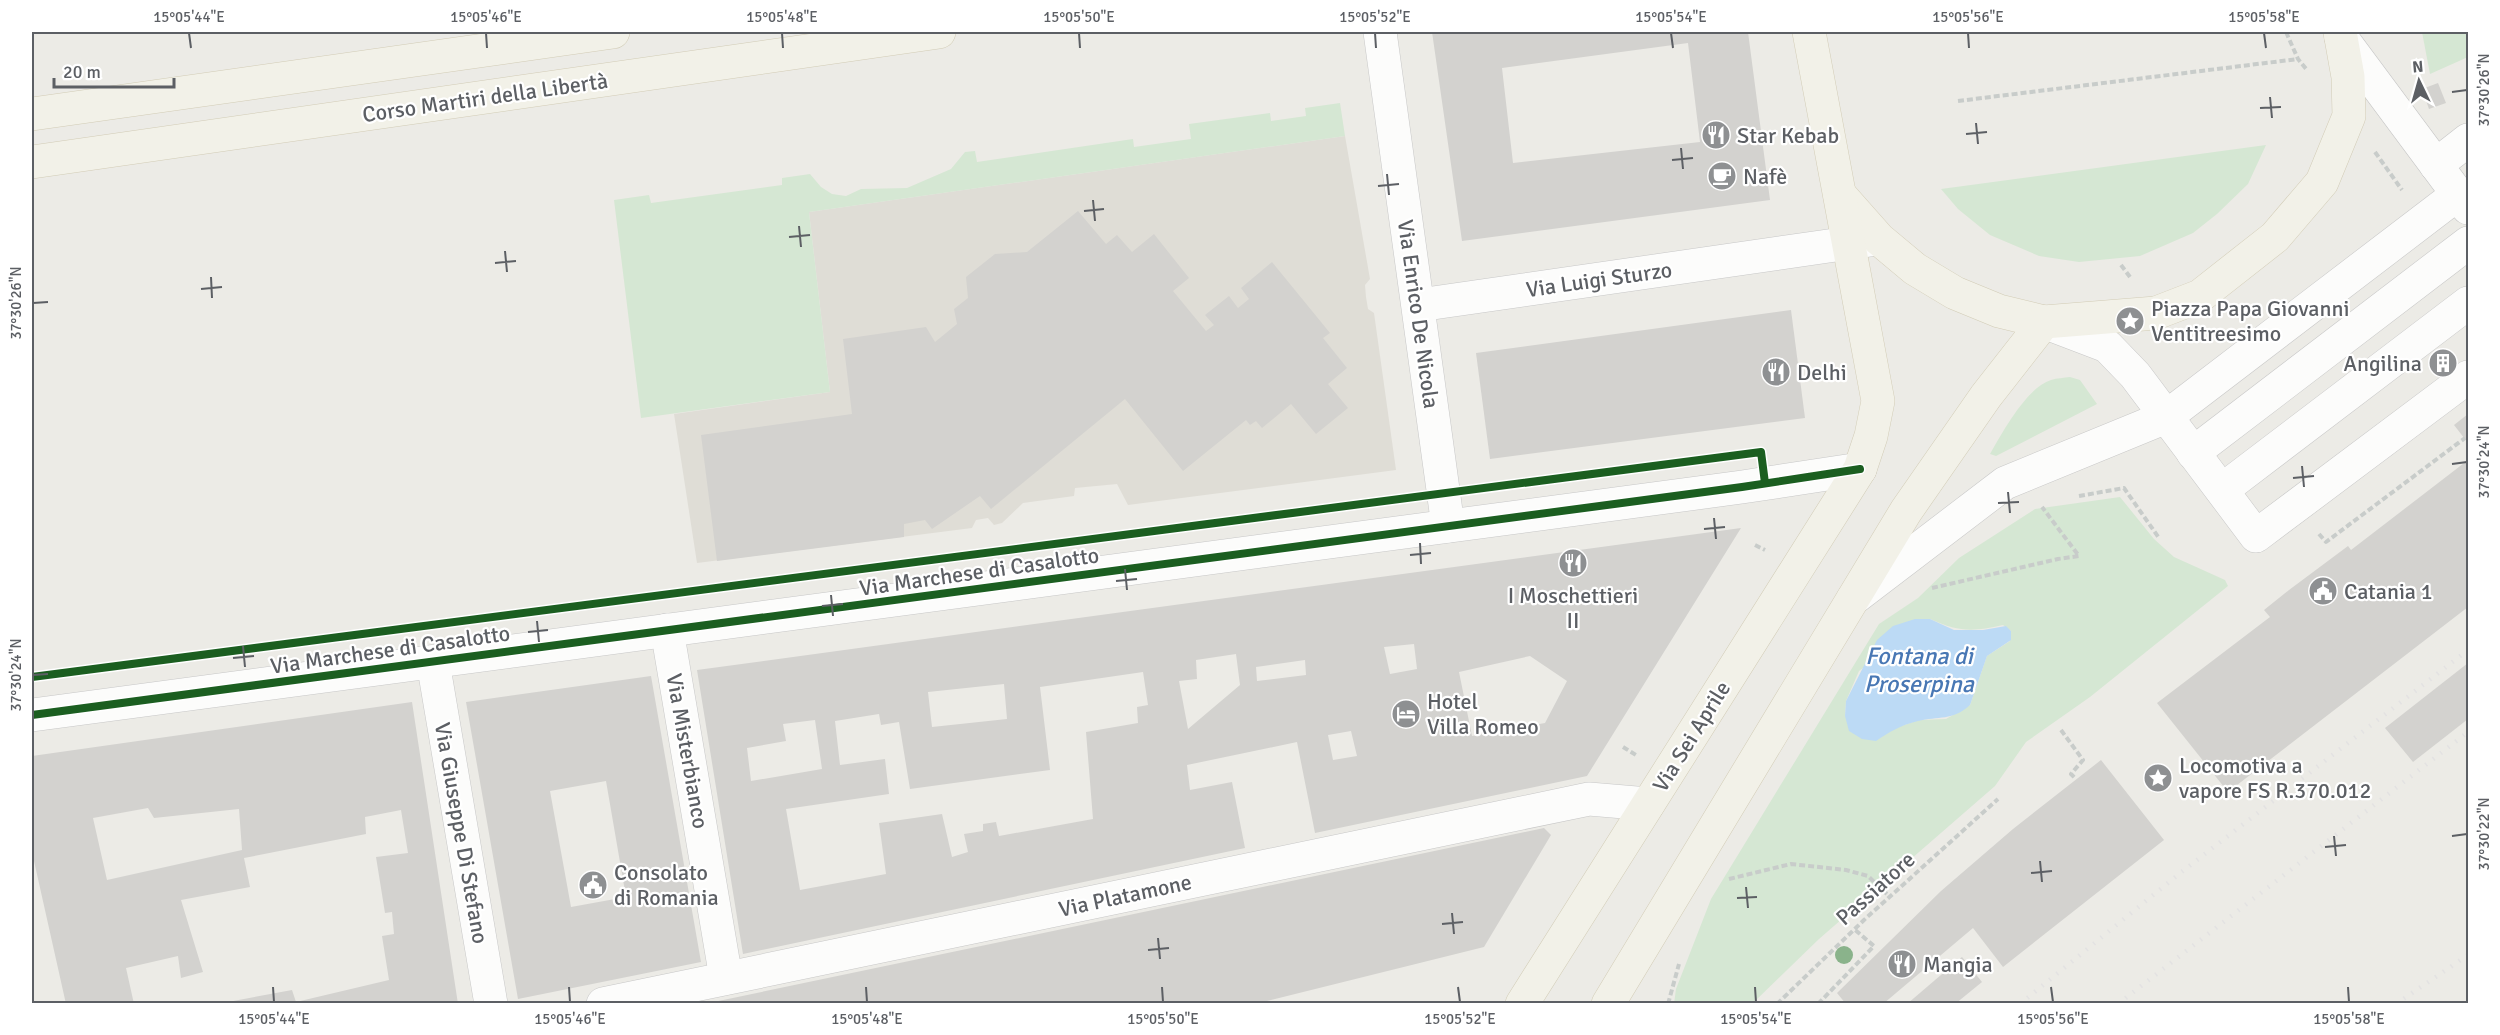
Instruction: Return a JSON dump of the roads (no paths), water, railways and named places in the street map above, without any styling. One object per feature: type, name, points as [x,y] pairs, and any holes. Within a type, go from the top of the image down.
[{"type":"main road","name":"Corso Martiri della Libertà","points":[[32,114],[562,35],[613,32]]},
{"type":"main road","name":"Corso Martiri della Libertà","points":[[32,162],[939,32]]},
{"type":"main road","name":"Via Sei Aprile","points":[[1522,1004],[1860,469],[1871,436],[1878,401],[1864,241],[1840,195],[1809,32]]},
{"type":"main road","points":[[1864,241],[1955,293],[1999,311],[2044,322],[2156,313],[2200,296],[2276,237],[2322,182],[2349,116],[2348,77],[2341,33]]},
{"type":"main road","points":[[1608,1004],[1906,511],[1986,396],[2044,322]]},
{"type":"street","name":"Via Enrico De Nicola","points":[[1380,32],[1448,526]]},
{"type":"street","points":[[1852,600],[2005,483],[2166,417],[2424,220],[2464,201],[2341,33]]},
{"type":"street","points":[[2436,165],[2469,140]]},
{"type":"street","name":"Via Luigi Sturzo","points":[[1419,305],[1864,241]]},
{"type":"street","points":[[2193,453],[2469,243]]},
{"type":"street","points":[[2222,490],[2469,303]]},
{"type":"street","points":[[2044,322],[2107,346],[2136,375],[2256,536],[2469,377]]},
{"type":"street","name":"Via Marchese di Casalotto","points":[[32,715],[1860,469]]},
{"type":"street","name":"Via Misterbianco","points":[[667,630],[726,978]]},
{"type":"street","name":"Via Giuseppe Di Stefano","points":[[433,662],[491,1004]]},
{"type":"street","name":"Via Platamone","points":[[603,1004],[1589,799],[1648,804]]},
{"type":"water","name":"Fontana di Proserpina","points":[[1915,619],[1930,619],[1954,630],[1983,630],[2006,626],[2011,631],[2011,640],[1987,656],[1970,705],[1958,714],[1906,725],[1876,741],[1862,739],[1849,731],[1845,716],[1846,701],[1877,640],[1893,626]]},
{"type":"railway","points":[[2020,1004],[2179,874],[2468,650]]},
{"type":"railway","points":[[2118,1004],[2468,732]]},
{"type":"railway","points":[[2396,1004],[2468,955]]},
{"type":"place","name":"Star Kebab","points":[[1716,135]]},
{"type":"place","name":"Nafè","points":[[1722,176]]},
{"type":"place","name":"Piazza Papa Giovanni Ventitreesimo","points":[[2130,321]]},
{"type":"place","name":"Angilina","points":[[2443,363]]},
{"type":"place","name":"Delhi","points":[[1776,372]]},
{"type":"place","name":"I Moschettieri II","points":[[1573,563]]},
{"type":"place","name":"Catania 1","points":[[2323,591]]},
{"type":"place","name":"Hotel Villa Romeo","points":[[1406,714]]},
{"type":"place","name":"Locomotiva a vapore FS R.370.012","points":[[2158,778]]},
{"type":"place","name":"Consolato di Romania","points":[[593,885]]},
{"type":"place","name":"Mangia","points":[[1902,964]]}]
